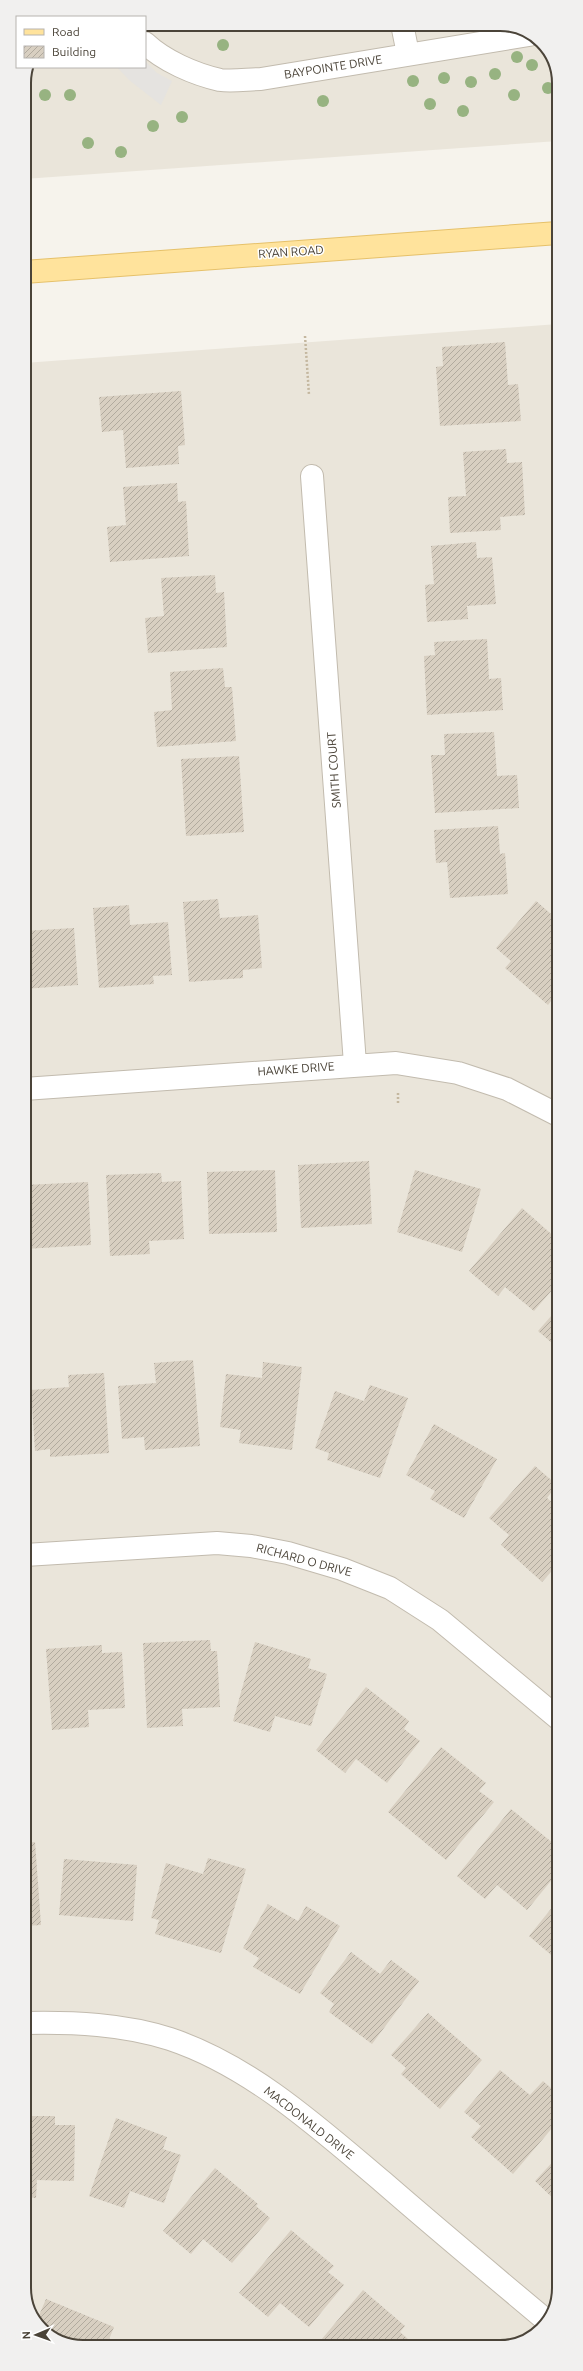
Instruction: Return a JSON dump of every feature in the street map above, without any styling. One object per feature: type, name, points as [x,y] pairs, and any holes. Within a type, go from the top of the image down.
[{"type":"main road","name":"RYAN ROAD","points":[[31,271],[552,233]]},
{"type":"street","points":[[403,31],[408,54]]},
{"type":"street","name":"BAYPOINTE DRIVE","points":[[146,43],[156,53],[184,67],[221,80],[261,79],[408,54],[496,32],[516,34]]},
{"type":"street","name":"SMITH COURT","points":[[312,476],[355,1064]]},
{"type":"street","name":"HAWKE DRIVE","points":[[31,1088],[355,1064],[396,1063],[458,1074],[507,1089],[552,1113]]},
{"type":"street","name":"RICHARD O DRIVE","points":[[31,1555],[217,1544],[252,1546],[342,1569],[390,1588],[440,1620],[552,1713]]},
{"type":"street","name":"MACDONALD DRIVE","points":[[31,2023],[66,2022],[126,2029],[170,2039],[210,2056],[268,2090],[339,2145],[542,2318]]},
{"type":"path","points":[[304,336],[309,395]]},
{"type":"path","points":[[398,1087],[398,1103]]},
{"type":"shaded area","points":[[146,31],[503,31],[520,35],[529,40],[541,51],[549,66],[552,83],[552,141],[31,179],[32,73],[34,68],[146,68]]},
{"type":"shaded area","points":[[146,62],[157,73],[172,81],[161,105],[129,80],[118,68],[146,68]]},
{"type":"shaded area","points":[[552,324],[551,2298],[545,2314],[532,2329],[517,2337],[500,2340],[80,2340],[63,2336],[56,2332],[56,2315],[39,2315],[34,2305],[31,2288],[31,362]]},
{"type":"building","points":[[505,342],[508,385],[518,384],[521,421],[440,426],[436,367],[443,366],[442,347]]},
{"type":"building","points":[[181,391],[185,445],[178,446],[179,464],[126,468],[123,430],[102,432],[99,397]]},
{"type":"building","points":[[506,449],[507,463],[522,462],[525,515],[500,517],[501,530],[450,533],[448,497],[466,496],[463,452]]},
{"type":"building","points":[[177,483],[178,502],[186,501],[189,556],[110,562],[107,527],[126,525],[123,487]]},
{"type":"building","points":[[476,542],[477,558],[492,557],[496,604],[467,606],[468,619],[427,622],[425,585],[434,584],[431,546]]},
{"type":"building","points":[[215,575],[216,593],[224,592],[227,647],[148,653],[145,618],[164,616],[161,578]]},
{"type":"building","points":[[487,639],[489,679],[501,678],[503,710],[427,715],[424,656],[435,655],[434,642]]},
{"type":"building","points":[[223,668],[225,687],[232,687],[236,741],[157,747],[154,712],[172,710],[170,672]]},
{"type":"building","points":[[494,732],[497,776],[517,775],[519,808],[435,813],[431,755],[445,755],[444,734]]},
{"type":"building","points":[[239,756],[244,832],[186,836],[181,759]]},
{"type":"building","points":[[498,826],[500,854],[505,853],[508,894],[450,898],[447,862],[436,863],[434,830]]},
{"type":"building","points":[[218,899],[220,918],[258,915],[262,968],[243,970],[243,978],[189,982],[183,902]]},
{"type":"building","points":[[536,901],[552,915],[552,1000],[548,1005],[505,968],[511,961],[496,948]]},
{"type":"building","points":[[129,905],[130,925],[168,922],[172,975],[153,976],[154,984],[99,988],[93,908]]},
{"type":"building","points":[[74,928],[78,985],[31,988],[31,931]]},
{"type":"building","points":[[369,1161],[372,1224],[301,1228],[298,1165]]},
{"type":"building","points":[[275,1170],[277,1232],[209,1234],[207,1172]]},
{"type":"building","points":[[415,1170],[481,1189],[462,1252],[397,1232]]},
{"type":"building","points":[[161,1173],[162,1182],[181,1181],[184,1239],[149,1241],[150,1254],[110,1256],[106,1175]]},
{"type":"building","points":[[88,1182],[91,1245],[31,1249],[31,1185]]},
{"type":"building","points":[[522,1208],[552,1235],[552,1290],[534,1311],[505,1287],[498,1296],[469,1271]]},
{"type":"building","points":[[552,1315],[552,1343],[538,1331]]},
{"type":"building","points":[[193,1360],[200,1446],[145,1450],[144,1437],[122,1439],[118,1386],[156,1383],[154,1363]]},
{"type":"building","points":[[263,1362],[302,1367],[292,1450],[239,1443],[241,1430],[220,1427],[226,1374],[262,1378]]},
{"type":"building","points":[[104,1373],[109,1453],[50,1457],[50,1449],[35,1451],[31,1390],[69,1387],[68,1375]]},
{"type":"building","points":[[370,1385],[408,1398],[380,1478],[327,1460],[329,1453],[315,1448],[335,1391],[364,1401]]},
{"type":"building","points":[[434,1424],[497,1459],[464,1518],[430,1499],[435,1491],[406,1475]]},
{"type":"building","points":[[535,1466],[552,1481],[552,1492],[547,1498],[552,1502],[552,1571],[542,1582],[501,1545],[509,1535],[489,1518]]},
{"type":"building","points":[[210,1640],[211,1651],[217,1651],[220,1707],[182,1709],[183,1726],[147,1728],[143,1643]]},
{"type":"building","points":[[255,1642],[311,1659],[308,1668],[327,1674],[311,1726],[275,1716],[270,1732],[233,1721]]},
{"type":"building","points":[[102,1645],[102,1653],[122,1652],[125,1708],[88,1710],[89,1727],[52,1730],[46,1649]]},
{"type":"building","points":[[366,1687],[409,1721],[404,1729],[420,1741],[387,1783],[356,1759],[345,1773],[316,1750]]},
{"type":"building","points":[[441,1747],[486,1783],[479,1791],[494,1802],[446,1860],[388,1812]]},
{"type":"building","points":[[511,1809],[552,1842],[552,1880],[527,1910],[497,1885],[485,1899],[457,1876]]},
{"type":"building","points":[[31,1842],[35,1842],[41,1925],[31,1926]]},
{"type":"building","points":[[208,1858],[246,1869],[221,1953],[155,1934],[159,1920],[151,1918],[166,1863],[203,1874]]},
{"type":"building","points":[[64,1859],[137,1865],[133,1921],[59,1915]]},
{"type":"building","points":[[268,1904],[298,1921],[306,1906],[340,1926],[300,1994],[253,1967],[259,1958],[243,1948]]},
{"type":"building","points":[[552,1908],[552,1956],[529,1936]]},
{"type":"building","points":[[351,1952],[380,1974],[391,1960],[419,1981],[372,2044],[329,2012],[334,2004],[320,1993]]},
{"type":"building","points":[[428,2013],[482,2060],[440,2109],[401,2074],[406,2068],[391,2055]]},
{"type":"building","points":[[500,2070],[530,2095],[543,2081],[552,2089],[552,2128],[513,2174],[471,2137],[481,2126],[464,2112]]},
{"type":"building","points":[[31,2116],[55,2116],[55,2125],[75,2125],[74,2181],[37,2180],[36,2198],[31,2198]]},
{"type":"building","points":[[116,2118],[167,2137],[163,2149],[181,2155],[164,2203],[130,2191],[124,2208],[89,2196]]},
{"type":"building","points":[[552,2163],[552,2197],[535,2181]]},
{"type":"building","points":[[215,2168],[258,2204],[256,2206],[270,2218],[232,2263],[203,2239],[191,2254],[163,2231]]},
{"type":"building","points":[[291,2230],[334,2266],[328,2272],[344,2285],[309,2327],[280,2303],[268,2317],[239,2293]]},
{"type":"building","points":[[363,2290],[405,2326],[400,2332],[409,2340],[321,2340]]},
{"type":"building","points":[[46,2299],[114,2327],[109,2340],[80,2340],[63,2336],[56,2332],[56,2315],[39,2315]]}]
